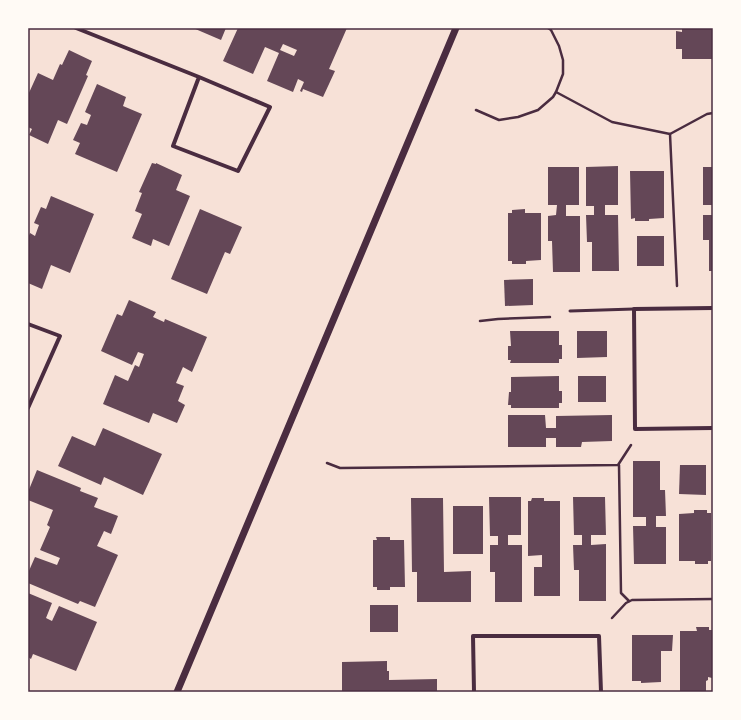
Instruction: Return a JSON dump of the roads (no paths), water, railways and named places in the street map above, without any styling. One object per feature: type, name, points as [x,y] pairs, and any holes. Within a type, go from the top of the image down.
[{"type":"street","points":[[76,28],[199,77],[270,107],[238,171],[173,146],[199,77]]},
{"type":"street","points":[[177,692],[456,28]]},
{"type":"street","points":[[713,308],[634,309],[635,429],[713,428]]},
{"type":"street","points":[[28,324],[60,336],[28,408]]},
{"type":"street","points":[[474,692],[473,636],[599,636],[601,692]]},
{"type":"lane","points":[[570,311],[634,309]]}]
